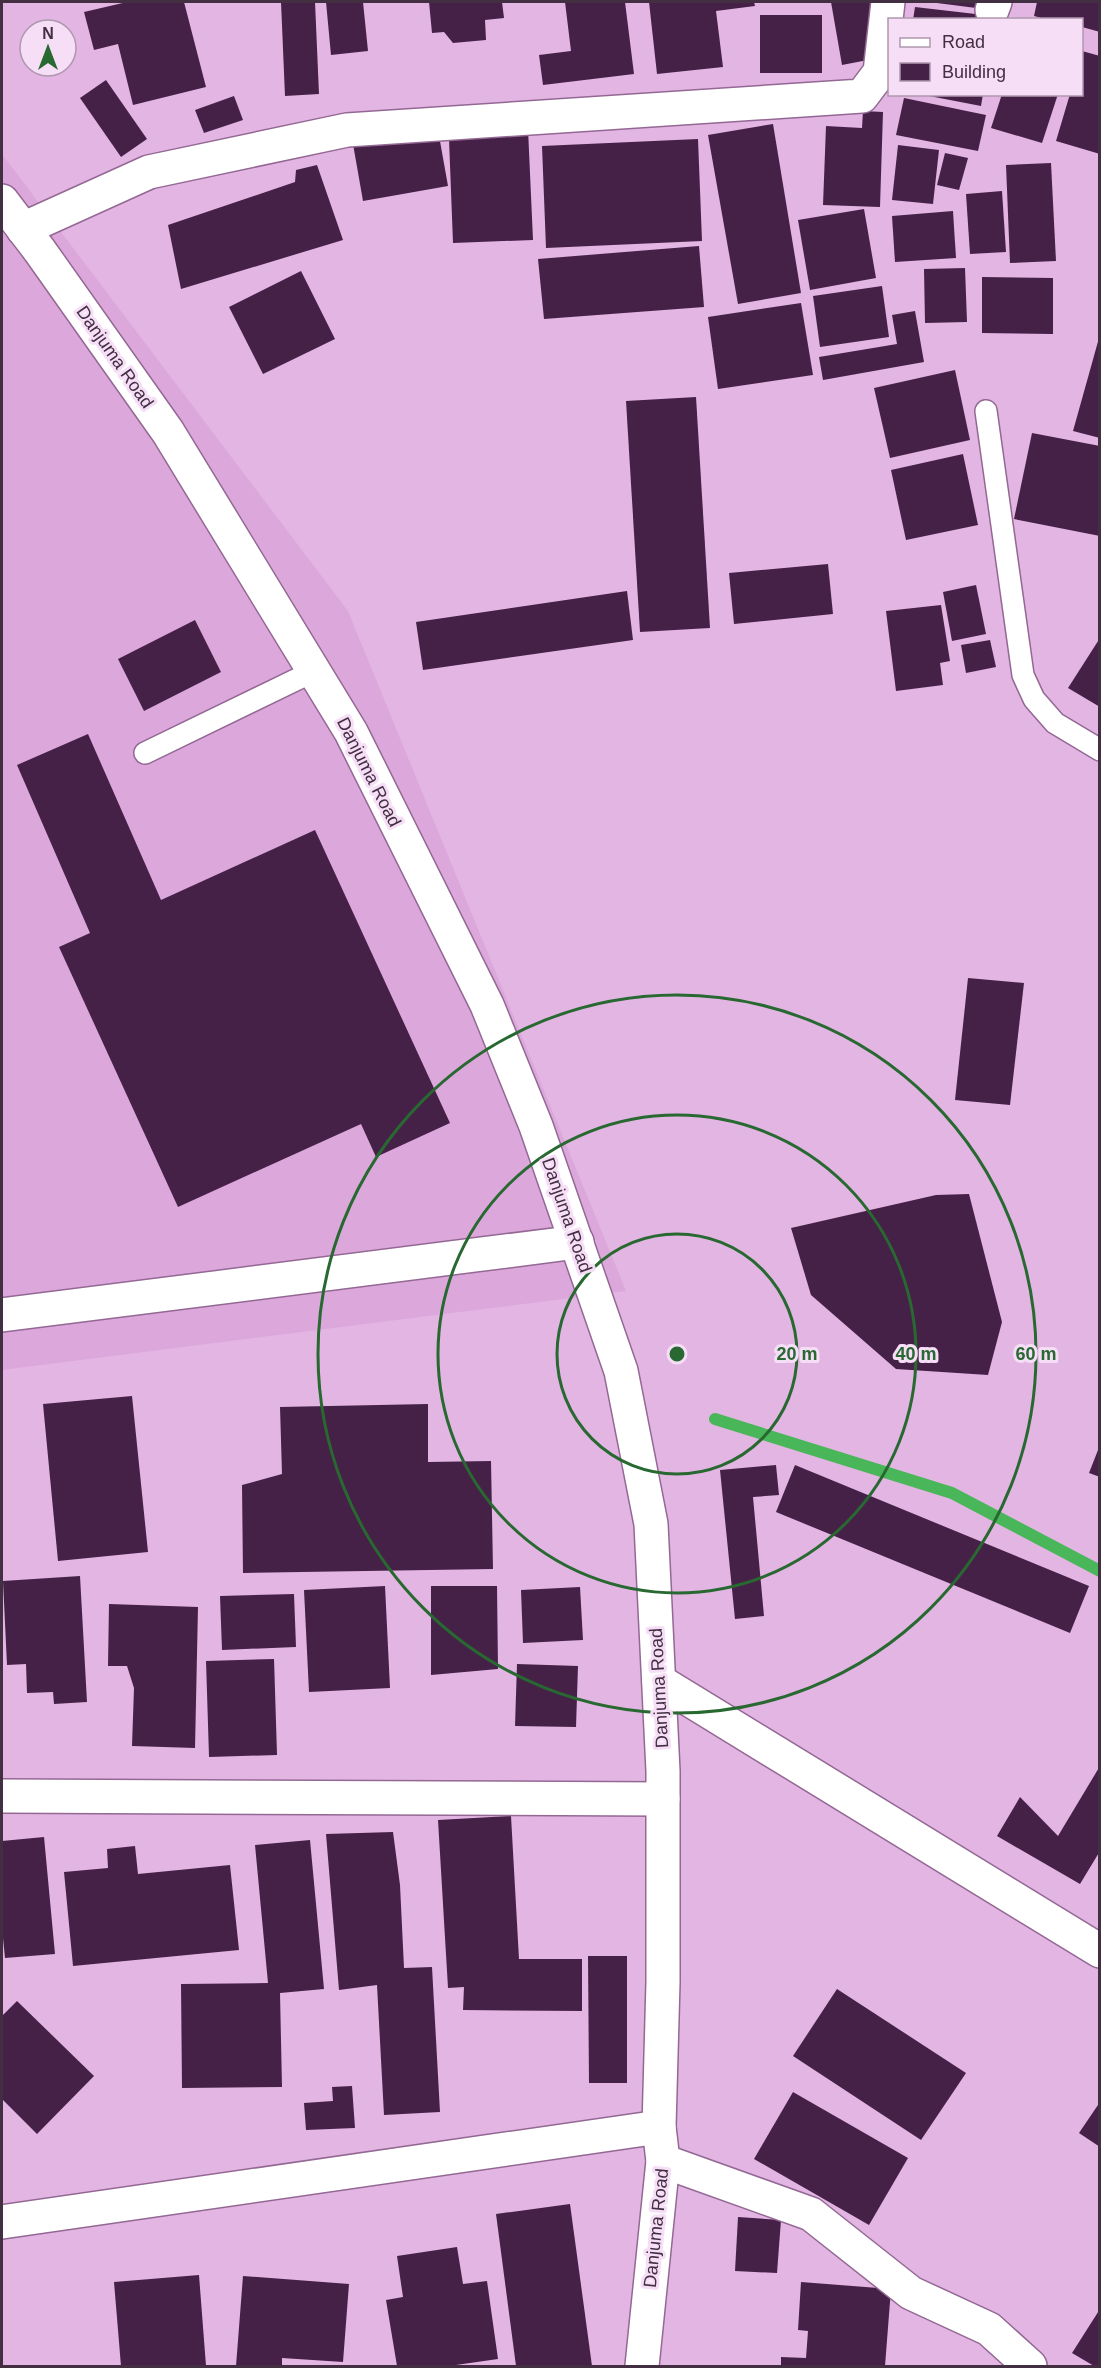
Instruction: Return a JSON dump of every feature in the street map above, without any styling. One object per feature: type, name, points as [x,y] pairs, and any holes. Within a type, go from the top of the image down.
[{"type":"street","points":[[23,229],[149,172],[347,129],[862,96],[880,72],[888,2]]},
{"type":"street","name":"Danjuma Road","points":[[2,201],[168,432],[351,732],[487,1005],[536,1126],[621,1371],[651,1524],[663,1799],[663,1982],[658,2127],[663,2161],[642,2367]]},
{"type":"street","points":[[2,1315],[577,1242]]},
{"type":"street","points":[[658,1681],[1100,1951]]},
{"type":"street","points":[[2,1796],[663,1799]]},
{"type":"street","points":[[2,2222],[658,2127]]},
{"type":"street","points":[[663,2161],[811,2214],[911,2293],[989,2329],[1029,2367]]},
{"type":"lane","points":[[986,411],[1023,675],[1034,699],[1055,723],[1100,750]]},
{"type":"lane","points":[[145,753],[314,671]]},
{"type":"shaded area","points":[[2,154],[348,611],[626,1291],[2,1370]]},
{"type":"building","points":[[127,2],[184,2],[206,87],[133,105],[118,44],[94,50],[84,12]]},
{"type":"building","points":[[281,2],[315,2],[319,94],[285,96]]},
{"type":"building","points":[[326,2],[363,2],[368,51],[331,55]]},
{"type":"building","points":[[429,2],[502,2],[504,18],[485,20],[486,40],[453,43],[444,32],[432,33]]},
{"type":"building","points":[[565,2],[625,2],[634,74],[543,85],[539,55],[571,51]]},
{"type":"building","points":[[649,2],[754,2],[755,6],[716,11],[723,67],[657,74]]},
{"type":"building","points":[[831,2],[876,2],[873,59],[842,65]]},
{"type":"building","points":[[929,2],[993,2],[992,10]]},
{"type":"building","points":[[1037,2],[1100,2],[1100,32],[1083,27],[1083,18],[1034,16]]},
{"type":"building","points":[[915,7],[1010,18],[913,18]]},
{"type":"building","points":[[760,15],[822,15],[822,73],[760,73]]},
{"type":"building","points":[[1083,51],[1100,56],[1100,154],[1056,141],[1069,96],[1083,96]]},
{"type":"building","points":[[106,80],[147,139],[121,157],[80,98]]},
{"type":"building","points":[[234,96],[243,120],[204,133],[195,110]]},
{"type":"building","points":[[929,96],[983,96],[981,106]]},
{"type":"building","points":[[1001,96],[1057,96],[1042,143],[991,128]]},
{"type":"building","points":[[904,98],[986,115],[978,151],[896,135]]},
{"type":"building","points":[[863,111],[883,112],[880,207],[823,205],[826,126],[862,128]]},
{"type":"building","points":[[773,124],[801,293],[738,304],[708,135]]},
{"type":"building","points":[[528,129],[533,240],[453,243],[449,139],[480,138],[495,130]]},
{"type":"building","points":[[438,130],[448,186],[363,201],[353,144]]},
{"type":"building","points":[[698,139],[702,241],[546,248],[542,146]]},
{"type":"building","points":[[898,145],[939,150],[933,204],[892,200]]},
{"type":"building","points":[[945,153],[968,158],[959,190],[937,185]]},
{"type":"building","points":[[1051,163],[1056,261],[1010,263],[1006,165]]},
{"type":"building","points":[[317,165],[343,240],[181,289],[168,225],[295,182],[296,170]]},
{"type":"building","points":[[1002,191],[1006,252],[970,254],[966,194]]},
{"type":"building","points":[[864,209],[876,278],[810,290],[798,220]]},
{"type":"building","points":[[953,211],[956,258],[895,262],[892,216]]},
{"type":"building","points":[[699,246],[704,307],[544,319],[538,259]]},
{"type":"building","points":[[965,268],[967,322],[925,323],[924,269]]},
{"type":"building","points":[[301,271],[335,339],[263,374],[229,307]]},
{"type":"building","points":[[982,277],[1053,278],[1053,334],[982,333]]},
{"type":"building","points":[[882,286],[889,337],[820,347],[813,296]]},
{"type":"building","points":[[801,303],[813,375],[718,389],[708,317]]},
{"type":"building","points":[[915,311],[924,362],[823,380],[819,357],[897,344],[892,315]]},
{"type":"building","points":[[1100,338],[1100,438],[1073,431]]},
{"type":"building","points":[[955,370],[970,440],[890,458],[874,388]]},
{"type":"building","points":[[696,397],[710,628],[640,632],[626,401]]},
{"type":"building","points":[[1032,433],[1100,446],[1100,536],[1014,519]]},
{"type":"building","points":[[963,454],[978,525],[906,540],[891,470]]},
{"type":"building","points":[[828,564],[833,614],[734,624],[729,573]]},
{"type":"building","points":[[976,585],[986,634],[952,641],[943,592]]},
{"type":"building","points":[[627,591],[633,640],[423,670],[416,622]]},
{"type":"building","points":[[941,605],[950,661],[940,663],[943,685],[896,691],[886,611]]},
{"type":"building","points":[[195,620],[221,672],[144,711],[118,659]]},
{"type":"building","points":[[1100,638],[1100,707],[1068,688]]},
{"type":"building","points":[[990,640],[996,667],[966,673],[961,645]]},
{"type":"building","points":[[88,734],[161,900],[315,830],[450,1123],[376,1157],[361,1124],[178,1207],[59,947],[90,933],[17,765]]},
{"type":"building","points":[[968,978],[1024,983],[1010,1105],[955,1100]]},
{"type":"building","points":[[969,1194],[1002,1322],[988,1375],[896,1369],[811,1295],[791,1228],[936,1195]]},
{"type":"building","points":[[132,1396],[148,1552],[58,1561],[43,1404]]},
{"type":"building","points":[[428,1404],[428,1462],[491,1461],[493,1569],[243,1573],[242,1485],[282,1474],[280,1407]]},
{"type":"building","points":[[1100,1445],[1100,1477],[1089,1473]]},
{"type":"building","points":[[776,1465],[779,1495],[753,1497],[764,1616],[735,1619],[720,1470]]},
{"type":"building","points":[[795,1465],[1089,1586],[1070,1633],[776,1512]]},
{"type":"building","points":[[80,1576],[87,1702],[54,1704],[53,1692],[27,1693],[26,1664],[7,1665],[3,1581]]},
{"type":"building","points":[[385,1586],[390,1688],[309,1692],[304,1590]]},
{"type":"building","points":[[431,1586],[497,1586],[498,1669],[431,1675]]},
{"type":"building","points":[[580,1587],[583,1640],[523,1643],[521,1590]]},
{"type":"building","points":[[294,1594],[296,1647],[222,1650],[220,1596]]},
{"type":"building","points":[[109,1604],[198,1607],[195,1748],[132,1746],[134,1688],[127,1666],[108,1666]]},
{"type":"building","points":[[274,1659],[277,1755],[209,1757],[206,1661]]},
{"type":"building","points":[[517,1664],[578,1666],[576,1727],[515,1726]]},
{"type":"building","points":[[1100,1766],[1100,1851],[1080,1884],[997,1836],[1020,1797],[1058,1836]]},
{"type":"building","points":[[511,1816],[519,1959],[582,1959],[582,2011],[463,2010],[464,1987],[448,1988],[438,1820]]},
{"type":"building","points":[[393,1832],[400,1885],[404,1968],[432,1967],[440,2112],[384,2115],[377,1985],[339,1990],[326,1834]]},
{"type":"building","points":[[44,1837],[55,1954],[5,1958],[2,1928],[2,1841]]},
{"type":"building","points":[[310,1840],[324,1989],[280,1993],[282,2087],[182,2088],[181,1984],[268,1983],[255,1845]]},
{"type":"building","points":[[135,1846],[138,1874],[230,1865],[239,1950],[73,1966],[64,1872],[108,1868],[107,1849]]},
{"type":"building","points":[[588,1956],[627,1956],[627,2083],[589,2083]]},
{"type":"building","points":[[837,1989],[966,2073],[921,2140],[793,2056]]},
{"type":"building","points":[[17,2001],[94,2076],[37,2134],[2,2099],[2,2016]]},
{"type":"building","points":[[352,2086],[355,2128],[306,2130],[304,2103],[333,2101],[332,2087]]},
{"type":"building","points":[[793,2092],[908,2158],[869,2225],[754,2159]]},
{"type":"building","points":[[1100,2102],[1100,2147],[1079,2133]]},
{"type":"building","points":[[570,2204],[592,2366],[516,2366],[496,2214]]},
{"type":"building","points":[[738,2217],[781,2220],[777,2273],[735,2271]]},
{"type":"building","points":[[457,2247],[463,2284],[487,2281],[498,2359],[449,2366],[397,2366],[386,2300],[403,2297],[397,2256]]},
{"type":"building","points":[[199,2275],[206,2366],[121,2366],[114,2282]]},
{"type":"building","points":[[243,2276],[349,2284],[343,2362],[282,2358],[282,2366],[236,2366]]},
{"type":"building","points":[[801,2282],[891,2289],[885,2366],[781,2366],[781,2357],[806,2358],[808,2331],[798,2330]]},
{"type":"building","points":[[1100,2309],[1100,2366],[1094,2366],[1072,2353]]},
{"type":"waterway","points":[[715,1419],[952,1493],[1100,1571]]}]
